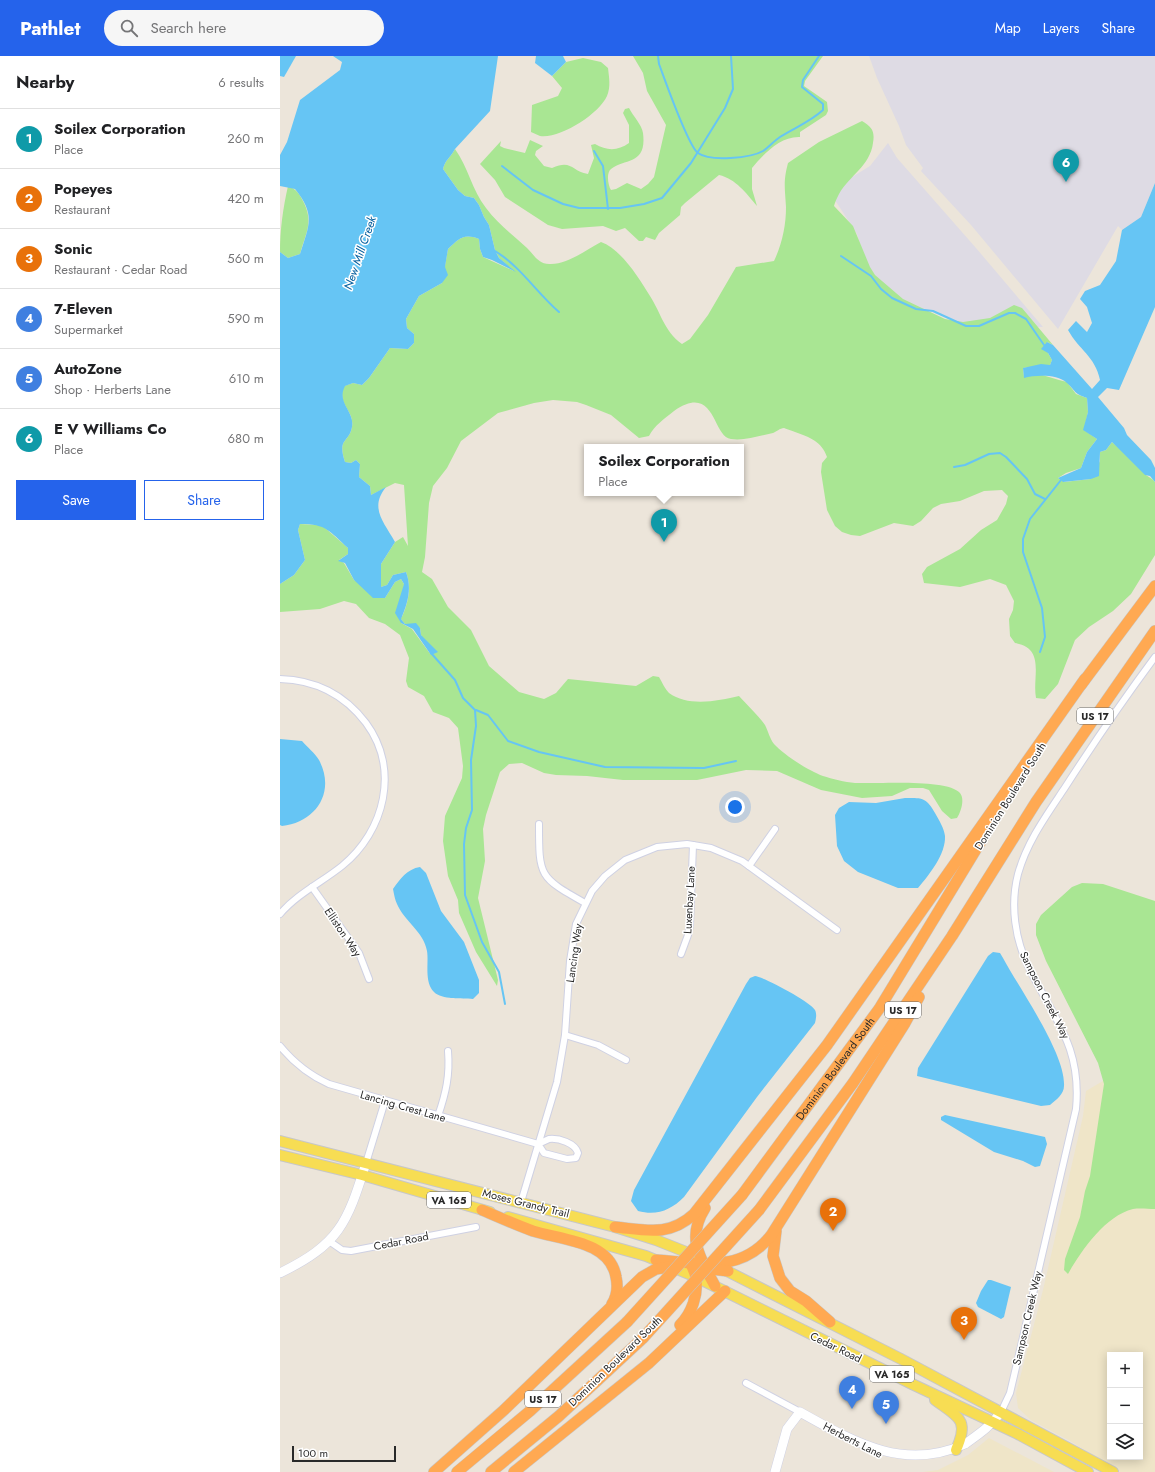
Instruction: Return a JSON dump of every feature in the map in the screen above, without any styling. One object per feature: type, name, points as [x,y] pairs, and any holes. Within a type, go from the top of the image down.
[{"type":"highway","name":"Dominion Boulevard South","points":[[457,1472],[530,1412],[627,1322],[742,1195],[879,1009],[1011,786],[1085,679],[1155,586]]},
{"type":"highway","name":"Dominion Boulevard South","points":[[491,1472],[558,1416],[643,1338],[759,1210],[838,1104],[952,936],[1036,802],[1155,631]]},
{"type":"highway","points":[[616,1227],[656,1231],[676,1227],[694,1214],[827,1045],[1011,786]]},
{"type":"highway","points":[[434,1472],[504,1410],[642,1277],[656,1269],[670,1266],[700,1266],[743,1258],[755,1251],[768,1239],[905,1023],[952,936]]},
{"type":"highway","points":[[605,1398],[685,1320],[693,1303],[700,1266],[696,1238],[697,1225],[701,1214],[727,1174]]},
{"type":"highway","points":[[482,1210],[532,1230],[588,1246],[603,1253],[613,1266],[617,1283],[616,1295],[608,1309]]},
{"type":"highway","points":[[780,1220],[775,1233],[773,1248],[773,1260],[780,1278],[790,1291],[806,1301],[830,1322]]},
{"type":"highway","points":[[514,1472],[648,1363],[720,1288],[685,1251]]},
{"type":"highway","points":[[656,1260],[728,1271]]},
{"type":"main road","name":"Moses Grandy Trail","points":[[280,1141],[616,1227],[685,1251]]},
{"type":"main road","name":"Moses Grandy Trail","points":[[280,1155],[362,1176],[482,1210],[656,1260],[670,1266]]},
{"type":"main road","name":"Cedar Road","points":[[728,1271],[830,1322],[1112,1472]]},
{"type":"main road","name":"Cedar Road","points":[[720,1288],[912,1384],[994,1422],[1088,1472]]},
{"type":"main road","points":[[912,1384],[959,1417],[963,1431],[956,1450]]},
{"type":"street","name":"Sampson Creek Way","points":[[1001,1412],[1010,1394],[1078,1096],[1076,1069],[1066,1036],[1029,968],[1019,941],[1015,909],[1018,876],[1028,847],[1043,821],[1155,657]]},
{"type":"street","points":[[280,679],[313,683],[348,703],[371,730],[381,752],[385,774],[383,802],[378,819],[364,845],[280,914]]},
{"type":"street","points":[[539,824],[539,861],[542,871],[549,881],[557,887],[585,903]]},
{"type":"street","points":[[749,866],[775,829]]},
{"type":"street","name":"Lancing Way","points":[[521,1202],[557,1082],[565,1035],[574,935],[585,903],[605,876],[625,860],[657,847],[693,845],[721,851],[749,866],[837,930]]},
{"type":"street","name":"Luxenbay Lane","points":[[681,954],[690,925],[693,845]]},
{"type":"street","name":"Elliston Way","points":[[312,887],[359,953],[369,979]]},
{"type":"street","points":[[565,1035],[598,1045],[626,1060]]},
{"type":"street","name":"Lancing Crest Lane","points":[[280,1046],[298,1066],[319,1079],[386,1101],[538,1144]]},
{"type":"street","points":[[438,1116],[448,1082],[448,1051]]},
{"type":"street","points":[[280,1273],[312,1256],[329,1241],[347,1218],[386,1101]]},
{"type":"street","points":[[553,1138],[573,1145],[577,1148],[578,1153],[576,1158],[567,1159],[544,1153],[538,1144],[553,1138]]},
{"type":"street","name":"Cedar Road","points":[[329,1241],[342,1250],[351,1251],[476,1227]]},
{"type":"street","name":"Herberts Lane","points":[[746,1383],[887,1458],[920,1462],[931,1460],[956,1450],[985,1430],[994,1422],[1001,1412]]},
{"type":"street","points":[[775,1472],[787,1429],[800,1412]]},
{"type":"shaded area","points":[[869,56],[1155,56],[1155,183],[1141,217],[1122,230],[1118,226],[1058,329],[971,225],[921,171],[923,168],[906,145]]},
{"type":"shaded area","points":[[888,143],[897,158],[1043,327],[966,326],[933,311],[916,309],[881,289],[864,257],[857,234],[829,191],[870,166]]},
{"type":"shaded area","points":[[1155,1058],[1155,1472],[1120,1472],[1072,1442],[1031,1420],[1018,1408],[1016,1393],[1043,1290],[1083,1116],[1086,1091],[1130,1065]]},
{"type":"shaded area","points":[[989,1438],[1054,1472],[923,1472],[938,1470],[968,1455]]},
{"type":"green space","points":[[633,56],[823,56],[805,81],[804,86],[827,102],[828,111],[826,115],[800,132],[800,137],[786,139],[773,147],[752,168],[752,189],[757,206],[736,183],[719,175],[681,207],[680,215],[659,233],[655,240],[646,237],[643,241],[639,241],[625,228],[616,231],[603,226],[562,229],[548,225],[505,197],[495,180],[480,164],[501,141],[500,146],[504,148],[525,153],[530,140],[543,146],[536,151],[535,155],[544,166],[552,168],[568,165],[582,173],[588,174],[594,158],[591,145],[595,144],[608,149],[617,149],[629,143],[629,125],[623,113],[625,109],[629,108],[643,133],[642,151],[639,156],[609,171],[609,185],[611,190],[627,183],[641,189],[648,184],[654,177],[666,125],[647,91],[643,73]]},
{"type":"green space","points":[[583,58],[601,62],[608,68],[609,89],[603,103],[578,124],[558,134],[540,136],[531,132],[532,105],[558,96],[562,88],[552,76],[566,62]]},
{"type":"green space","points":[[862,121],[870,127],[873,132],[874,139],[871,151],[864,164],[843,187],[834,206],[853,226],[870,267],[875,275],[903,299],[945,319],[963,322],[990,318],[1014,305],[1022,308],[1053,345],[1047,342],[1048,353],[1052,360],[1050,365],[1023,368],[1024,377],[1039,374],[1067,382],[1076,394],[1087,398],[1088,412],[1084,430],[1097,439],[1087,452],[1081,468],[1066,473],[1058,478],[1064,482],[1091,479],[1100,461],[1100,452],[1106,450],[1112,442],[1144,474],[1155,482],[1155,555],[1131,594],[1113,611],[1089,627],[1075,640],[1058,684],[1045,699],[1036,698],[1036,664],[1031,651],[1025,646],[1015,643],[1010,636],[1009,619],[1013,610],[1014,601],[1006,585],[990,579],[960,587],[924,583],[922,574],[927,567],[960,549],[981,530],[997,520],[1006,504],[1008,496],[1002,490],[984,491],[960,501],[941,504],[933,508],[921,521],[913,526],[894,523],[860,536],[851,535],[842,532],[835,526],[827,510],[821,472],[822,463],[827,457],[819,444],[806,436],[784,428],[773,433],[752,438],[731,439],[725,436],[720,430],[711,413],[698,403],[688,404],[674,411],[657,425],[649,436],[639,438],[611,415],[577,402],[553,400],[534,403],[498,413],[461,441],[447,468],[433,486],[429,503],[425,557],[422,572],[432,579],[448,607],[471,630],[489,666],[519,692],[544,699],[556,693],[568,679],[636,686],[653,676],[659,677],[669,693],[685,700],[703,702],[739,696],[765,725],[770,737],[778,748],[790,758],[817,774],[855,783],[910,783],[941,785],[953,788],[960,793],[962,799],[962,806],[957,818],[951,819],[942,811],[929,790],[923,788],[910,788],[892,796],[862,798],[821,790],[777,771],[746,770],[697,780],[623,780],[587,776],[556,775],[544,773],[522,763],[509,764],[500,772],[486,815],[483,829],[485,861],[478,898],[498,980],[497,986],[476,952],[459,913],[458,900],[448,876],[443,841],[445,816],[462,778],[463,766],[458,728],[449,718],[433,712],[424,696],[408,687],[406,681],[409,658],[400,635],[385,624],[369,618],[356,604],[344,601],[320,609],[280,612],[280,584],[294,575],[305,560],[298,530],[300,524],[319,525],[324,527],[348,548],[348,554],[339,560],[344,563],[354,580],[385,598],[395,582],[401,579],[404,584],[401,618],[406,608],[409,590],[406,572],[393,575],[387,585],[381,587],[381,564],[395,542],[403,537],[408,546],[404,485],[395,483],[371,495],[370,486],[359,477],[360,464],[356,460],[351,463],[345,462],[342,449],[344,442],[351,432],[352,421],[342,398],[342,392],[344,386],[353,383],[362,385],[369,378],[390,348],[408,349],[414,343],[414,334],[407,328],[406,319],[419,296],[442,283],[448,249],[458,240],[465,237],[474,237],[479,239],[483,257],[514,271],[499,258],[495,250],[489,225],[479,205],[474,198],[465,196],[458,190],[443,169],[445,163],[455,149],[477,194],[486,208],[540,261],[547,264],[564,262],[601,242],[608,246],[616,251],[629,265],[654,302],[667,328],[682,344],[690,339],[708,315],[736,267],[774,261],[781,241],[786,214],[785,180],[788,163],[819,142]],"holes":[[[401,619],[405,624],[420,628],[421,635],[431,655],[412,629],[401,623]]]},
{"type":"green space","points":[[288,186],[295,190],[302,198],[308,215],[308,227],[300,254],[288,258],[280,252],[282,219]]},
{"type":"green space","points":[[1082,883],[1103,884],[1155,901],[1155,1209],[1133,1209],[1113,1219],[1087,1245],[1068,1274],[1064,1270],[1065,1259],[1080,1217],[1085,1191],[1090,1176],[1104,1084],[1098,1063],[1046,961],[1036,935],[1036,924],[1041,915],[1072,887]]},
{"type":"water","points":[[280,56],[296,56],[284,77],[280,76]]},
{"type":"water","name":"New Mill Creek","points":[[333,56],[498,56],[490,111],[455,149],[445,163],[443,169],[458,190],[465,196],[474,198],[479,205],[489,225],[495,250],[499,258],[516,272],[483,257],[479,239],[474,237],[465,237],[458,240],[448,249],[445,267],[448,275],[442,283],[419,296],[406,319],[407,328],[414,334],[414,343],[408,349],[390,348],[369,378],[362,385],[353,383],[345,386],[343,392],[344,402],[352,421],[351,432],[344,442],[342,449],[345,462],[351,463],[356,460],[360,464],[359,477],[370,486],[371,495],[386,487],[381,495],[378,508],[383,521],[395,542],[381,564],[381,587],[387,585],[393,575],[406,572],[409,590],[406,607],[401,619],[405,624],[416,623],[420,628],[421,635],[438,652],[431,655],[413,629],[401,623],[395,613],[404,584],[401,579],[395,582],[385,598],[373,598],[354,580],[345,563],[338,561],[348,554],[348,548],[332,533],[322,527],[309,524],[300,524],[298,530],[305,560],[294,575],[280,584],[280,252],[288,258],[300,254],[309,220],[306,206],[295,189],[280,186],[280,155],[287,142],[300,100],[340,70],[342,62]]},
{"type":"water","points":[[536,56],[563,56],[566,62],[552,76],[535,63]]},
{"type":"water","points":[[1155,183],[1155,307],[1119,390],[1107,388],[1098,397],[1124,428],[1127,435],[1151,460],[1155,468],[1155,482],[1150,476],[1145,475],[1112,442],[1106,450],[1100,452],[1099,476],[1091,479],[1063,482],[1058,478],[1081,468],[1087,452],[1097,439],[1083,430],[1088,412],[1087,398],[1077,393],[1067,383],[1058,378],[1034,376],[1024,378],[1023,368],[1041,364],[1050,365],[1052,360],[1048,353],[1041,349],[1047,342],[1053,345],[1092,389],[1100,380],[1098,372],[1091,359],[1072,337],[1068,330],[1076,321],[1087,332],[1092,323],[1087,307],[1080,299],[1085,291],[1100,285],[1116,261],[1122,230],[1141,217]]},
{"type":"water","points":[[280,739],[302,741],[319,760],[324,772],[325,783],[324,794],[320,804],[313,812],[294,823],[282,826],[280,825]]},
{"type":"water","points":[[905,798],[926,801],[941,824],[945,836],[945,843],[940,857],[932,871],[918,888],[898,888],[858,872],[844,861],[837,846],[835,815],[839,808],[849,802],[876,803]]},
{"type":"water","points":[[420,867],[426,873],[441,911],[464,942],[479,980],[479,993],[473,999],[447,997],[438,995],[434,992],[428,978],[427,951],[425,944],[418,932],[404,916],[396,902],[393,889],[401,878],[408,872]]},
{"type":"water","points":[[993,952],[1000,953],[1040,1021],[1058,1057],[1063,1073],[1064,1089],[1059,1097],[1050,1105],[1041,1106],[917,1076],[918,1068],[988,956]]},
{"type":"water","points":[[755,976],[787,990],[812,1006],[816,1013],[815,1023],[757,1097],[684,1197],[679,1202],[663,1211],[651,1213],[638,1211],[631,1201],[634,1190],[746,984],[750,978]]},
{"type":"water","points":[[945,1115],[1045,1137],[1047,1144],[1040,1166],[1035,1167],[1023,1161],[994,1152],[941,1120],[941,1117]]},
{"type":"water","points":[[988,1280],[1011,1287],[1004,1317],[1001,1319],[978,1307],[976,1303]]},
{"type":"waterway","points":[[658,56],[659,64],[671,97],[694,148],[698,153],[704,156],[721,158],[749,156],[763,151],[780,137],[823,110],[823,104],[802,87],[803,80],[819,56]]},
{"type":"waterway","points":[[502,166],[533,190],[563,204],[579,208],[620,208],[644,204],[662,198],[691,163],[725,108],[733,89],[731,56]]},
{"type":"waterway","points":[[594,151],[603,166],[608,209]]},
{"type":"waterway","points":[[495,251],[512,264],[559,312]]},
{"type":"waterway","points":[[841,256],[871,276],[881,289],[892,298],[916,309],[933,311],[966,326],[979,326],[1009,313],[1015,313],[1026,319],[1044,345]]},
{"type":"waterway","points":[[954,467],[965,465],[989,454],[1000,453],[1006,457],[1027,479],[1035,494],[1045,499]]},
{"type":"waterway","points":[[1040,652],[1045,637],[1042,608],[1023,552],[1023,539],[1030,519],[1061,480]]},
{"type":"waterway","points":[[431,653],[455,680],[463,698],[475,710],[476,726],[471,760],[472,810],[466,828],[464,844],[465,895],[482,942],[499,972],[505,1004]]},
{"type":"waterway","points":[[476,710],[488,715],[508,741],[539,752],[605,767],[704,768],[736,761]]},
{"type":"place","name":"E V Williams Co","points":[[1066,182]]},
{"type":"place","name":"Soilex Corporation","points":[[664,542]]},
{"type":"place","name":"Popeyes","points":[[833,1231]]},
{"type":"place","name":"Sonic","points":[[964,1340]]},
{"type":"place","name":"7-Eleven","points":[[852,1409]]},
{"type":"place","name":"AutoZone","points":[[886,1424]]}]
